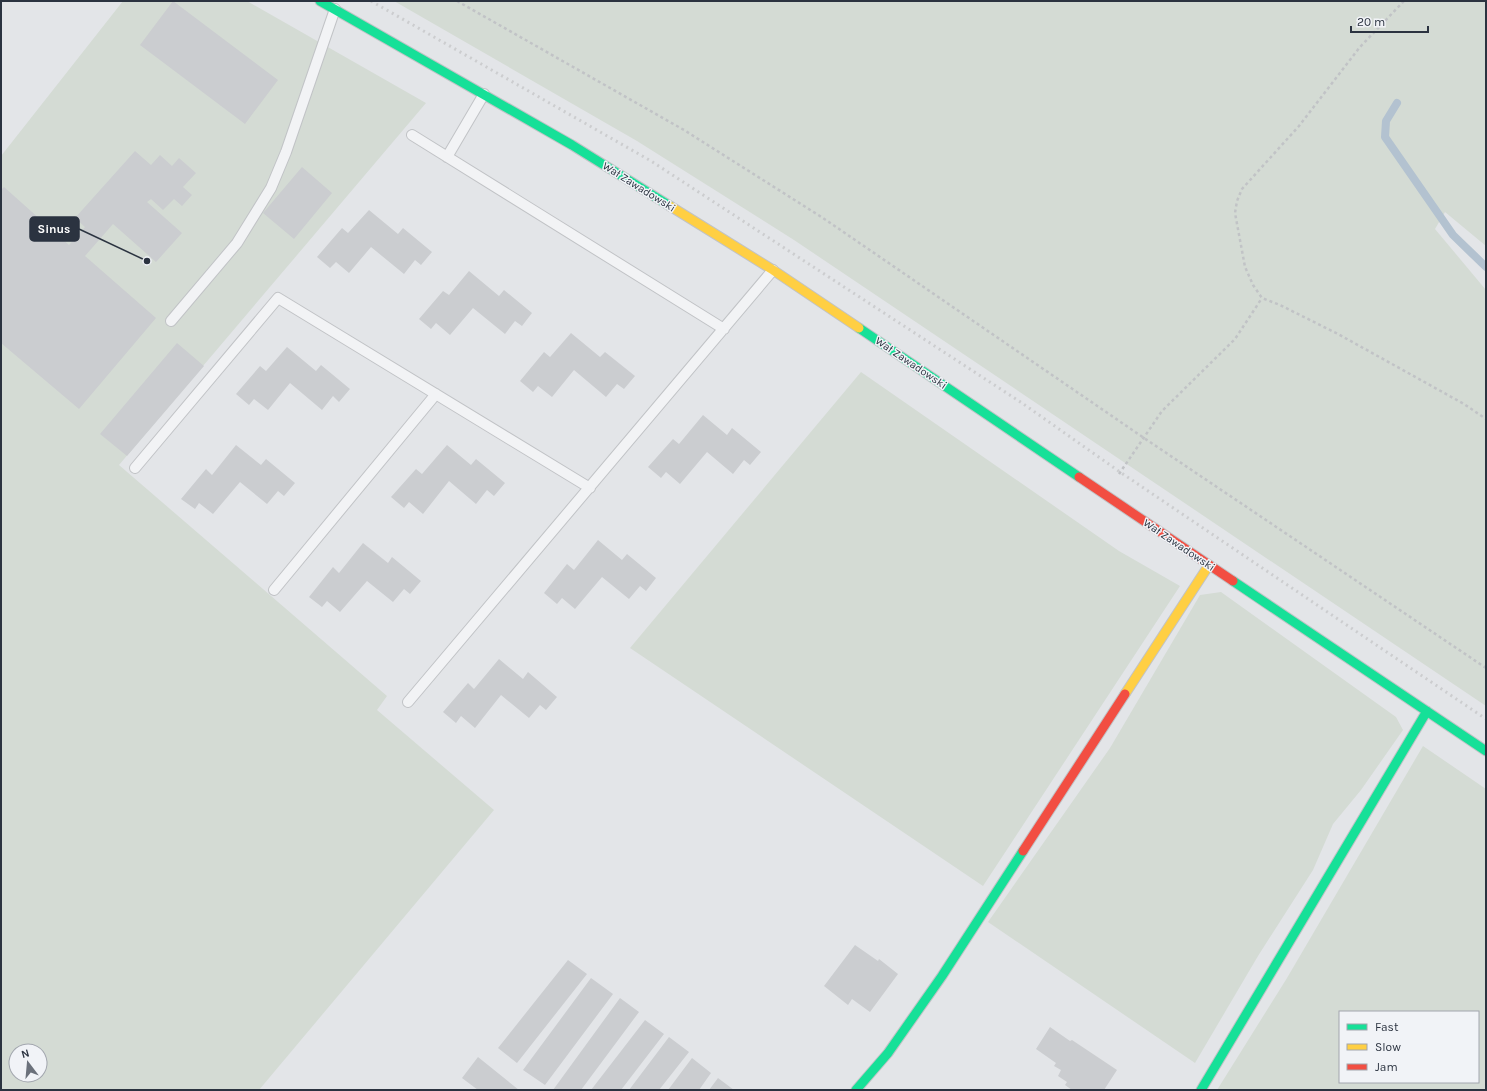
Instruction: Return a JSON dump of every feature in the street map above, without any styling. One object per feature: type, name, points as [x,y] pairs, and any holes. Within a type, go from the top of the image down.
[{"type":"street","name":"Wał Zawadowski","points":[[320,1],[572,145],[773,270],[1486,751]]},
{"type":"street","points":[[856,1090],[888,1053],[942,976],[1209,565]]},
{"type":"street","points":[[1201,1090],[1427,711]]},
{"type":"lane","points":[[171,321],[237,243],[271,188],[286,152],[335,9]]},
{"type":"lane","points":[[447,157],[484,94]]},
{"type":"lane","points":[[412,135],[724,329]]},
{"type":"lane","points":[[408,702],[773,270]]},
{"type":"lane","points":[[135,468],[278,298],[590,488]]},
{"type":"lane","points":[[274,590],[436,394]]},
{"type":"path","points":[[457,1],[684,130],[823,218],[1144,438],[1486,668]]},
{"type":"path","points":[[1404,1],[1360,47],[1299,126],[1242,189],[1237,201],[1235,213],[1237,228],[1245,267],[1253,285],[1262,298],[1280,305],[1338,334],[1464,404],[1486,419]]},
{"type":"path","points":[[1126,465],[1162,411],[1235,339],[1262,298]]},
{"type":"shaded area","points":[[123,1],[247,1],[426,103],[119,465],[387,696],[377,710],[494,810],[259,1090],[1,1090],[1,156]]},
{"type":"shaded area","points":[[394,1],[1486,1],[1486,246],[1445,212],[1435,229],[1486,290],[1486,706],[794,240],[637,141]]},
{"type":"shaded area","points":[[861,372],[1119,551],[1180,586],[983,886],[630,648]]},
{"type":"shaded area","points":[[1221,592],[1396,717],[1403,730],[1361,790],[1333,824],[1313,870],[1258,956],[1195,1063],[988,922],[1110,748],[1200,595]]},
{"type":"shaded area","points":[[1423,746],[1486,789],[1486,1090],[1217,1090],[1287,978]]},
{"type":"building","points":[[173,1],[278,80],[245,124],[140,45]]},
{"type":"building","points":[[135,151],[151,165],[160,155],[172,166],[179,158],[196,173],[183,187],[192,195],[182,206],[174,199],[163,210],[151,199],[147,202],[182,233],[156,262],[113,224],[85,256],[156,318],[79,409],[1,343],[1,190],[4,187],[69,245],[85,227],[75,218]]},
{"type":"building","points":[[302,167],[332,193],[294,239],[263,213]]},
{"type":"building","points":[[369,210],[398,234],[403,228],[432,252],[421,265],[415,260],[404,274],[371,247],[349,273],[336,262],[330,268],[317,257],[342,228],[348,233]]},
{"type":"building","points":[[469,271],[499,296],[504,290],[532,313],[522,326],[515,321],[505,334],[473,308],[450,335],[436,323],[431,329],[419,319],[443,291],[449,295]]},
{"type":"building","points":[[571,333],[600,357],[605,352],[635,376],[624,389],[617,384],[606,397],[574,370],[552,397],[538,386],[533,392],[520,381],[544,352],[550,357]]},
{"type":"building","points":[[177,343],[204,366],[127,456],[100,434]]},
{"type":"building","points":[[287,347],[316,371],[321,365],[350,389],[339,402],[333,396],[322,410],[290,383],[268,410],[254,399],[249,405],[236,394],[260,366],[266,371]]},
{"type":"building","points":[[703,415],[727,435],[732,428],[761,452],[750,465],[744,460],[733,474],[707,452],[680,484],[666,472],[661,478],[648,467],[673,439],[679,444]]},
{"type":"building","points":[[236,445],[261,465],[266,459],[295,483],[284,496],[278,491],[267,504],[240,482],[213,514],[199,503],[195,509],[181,499],[206,469],[212,475]]},
{"type":"building","points":[[447,445],[471,465],[476,459],[505,483],[494,496],[487,490],[476,504],[449,481],[423,514],[409,502],[404,508],[391,497],[416,469],[422,474]]},
{"type":"building","points":[[598,540],[622,560],[627,554],[656,578],[646,591],[640,586],[629,599],[602,577],[575,609],[562,598],[557,604],[544,593],[567,564],[574,570]]},
{"type":"building","points":[[363,543],[388,563],[392,557],[421,581],[410,594],[404,589],[393,602],[367,581],[340,612],[327,601],[322,607],[309,597],[333,567],[339,573]]},
{"type":"building","points":[[499,659],[523,679],[528,672],[557,697],[546,710],[540,705],[529,718],[501,695],[475,728],[461,716],[456,723],[443,712],[468,683],[474,689]]},
{"type":"building","points":[[855,945],[878,961],[879,959],[898,974],[870,1012],[852,999],[848,1005],[824,986]]},
{"type":"building","points":[[568,960],[587,974],[517,1063],[498,1048]]},
{"type":"building","points":[[591,978],[613,994],[545,1085],[523,1070]]},
{"type":"building","points":[[620,998],[639,1012],[581,1090],[553,1090]]},
{"type":"building","points":[[645,1020],[664,1034],[621,1090],[591,1090]]},
{"type":"building","points":[[1050,1027],[1117,1070],[1104,1090],[1072,1090],[1065,1085],[1067,1082],[1058,1076],[1061,1070],[1054,1066],[1056,1063],[1036,1049]]},
{"type":"building","points":[[669,1037],[689,1052],[659,1090],[629,1090]]},
{"type":"building","points":[[478,1057],[519,1090],[478,1090],[462,1078]]},
{"type":"building","points":[[692,1058],[711,1073],[699,1090],[668,1090]]},
{"type":"building","points":[[718,1078],[734,1090],[709,1090]]},
{"type":"waterway","points":[[1397,103],[1386,121],[1385,137],[1453,235],[1486,267]]},
{"type":"railway","points":[[371,1],[651,161],[1022,403],[1120,472],[1486,719]]},
{"type":"traffic: fast","points":[[320,1],[572,145],[670,206]]},
{"type":"traffic: fast","points":[[859,328],[1079,477]]},
{"type":"traffic: fast","points":[[1233,581],[1486,751]]},
{"type":"traffic: fast","points":[[1201,1090],[1427,711]]},
{"type":"traffic: fast","points":[[856,1090],[888,1053],[942,976],[1023,851]]},
{"type":"traffic: slow","points":[[670,206],[773,270],[859,328]]},
{"type":"traffic: slow","points":[[1125,694],[1209,565]]},
{"type":"traffic: jam","points":[[1079,477],[1233,581]]},
{"type":"traffic: jam","points":[[1023,851],[1125,694]]},
{"type":"place","name":"Sinus","points":[[147,261]]}]
